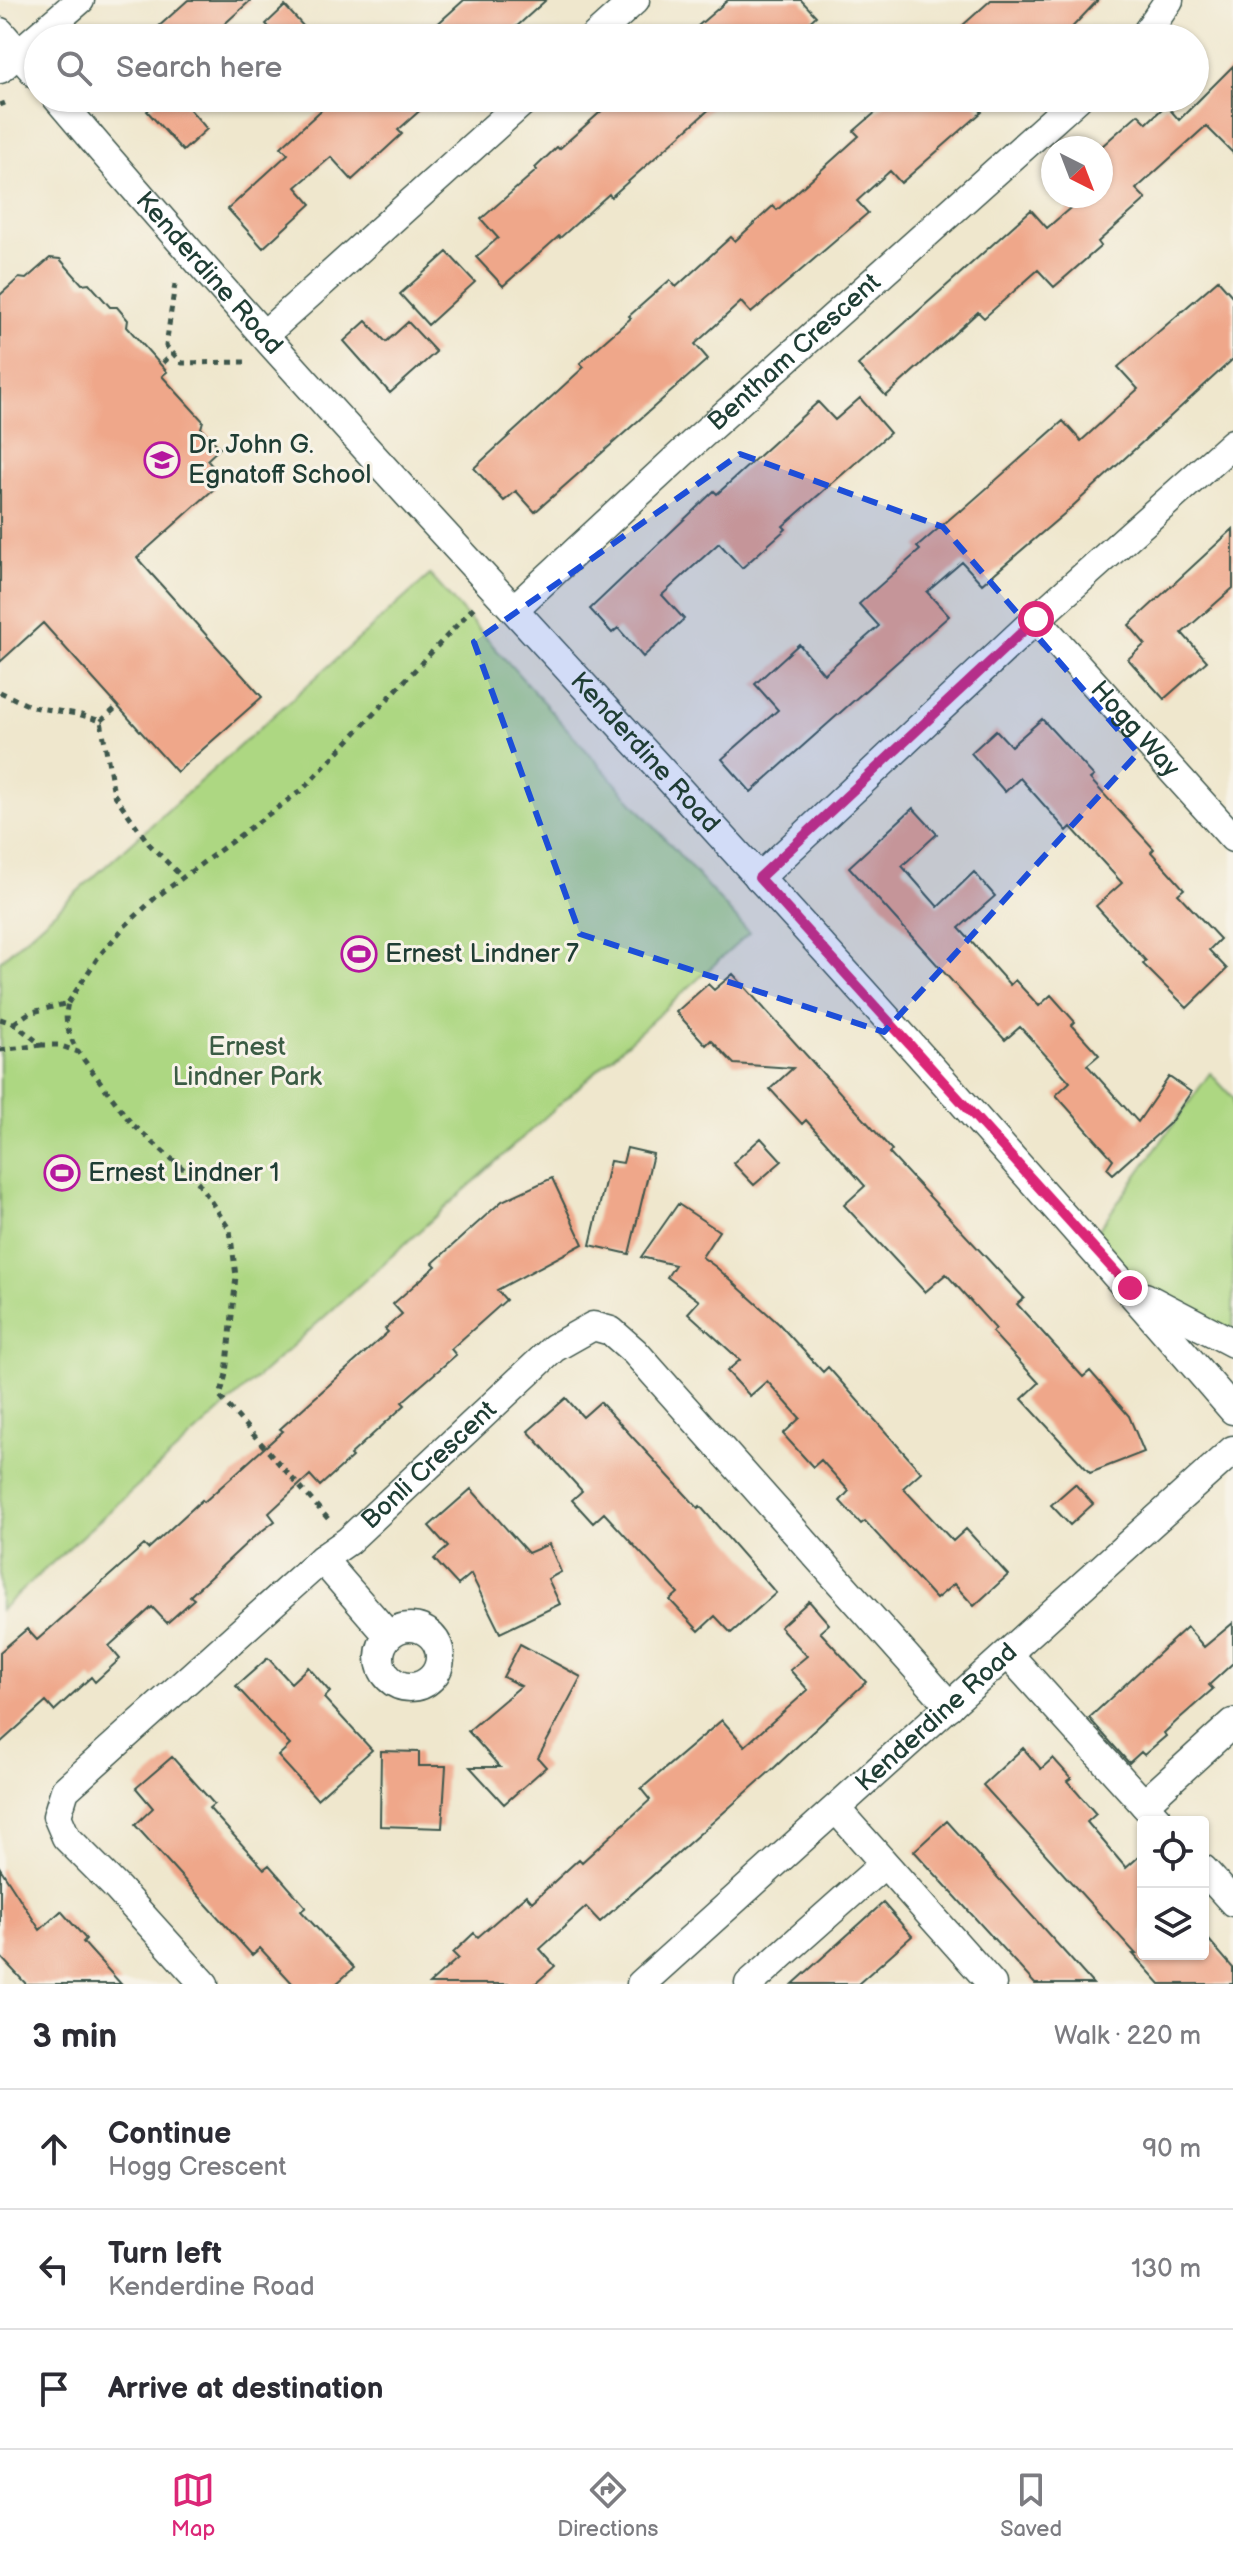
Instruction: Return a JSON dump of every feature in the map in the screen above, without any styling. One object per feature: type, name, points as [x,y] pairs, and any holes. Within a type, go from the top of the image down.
[{"type":"street","points":[[53,24],[80,0]]},
{"type":"street","points":[[608,24],[635,0]]},
{"type":"street","points":[[1153,24],[1169,0]]},
{"type":"street","points":[[0,32],[10,62]]},
{"type":"street","name":"Kenderdine Road","points":[[69,112],[183,246],[1130,1288],[1233,1410]]},
{"type":"street","points":[[265,334],[511,112]]},
{"type":"street","name":"Bentham Crescent","points":[[514,609],[693,443],[1062,112]]},
{"type":"street","points":[[759,878],[1036,619],[1233,443]]},
{"type":"street","name":"Hogg Way","points":[[1036,619],[1233,838]]},
{"type":"street","points":[[1130,1288],[1233,1343]]},
{"type":"street","name":"Bonli Crescent","points":[[204,1984],[66,1837],[57,1816],[65,1790],[322,1559],[348,1541],[554,1348],[593,1326],[611,1331],[635,1352],[950,1706]]},
{"type":"street","name":"Kenderdine Road","points":[[641,1984],[1233,1450]]},
{"type":"street","points":[[322,1559],[388,1635]]},
{"type":"street","points":[[1008,1654],[1152,1813],[1233,1723]]},
{"type":"street","points":[[836,1809],[992,1984]]},
{"type":"street","points":[[749,1984],[884,1864]]},
{"type":"street","points":[[1209,1876],[1233,1902]]},
{"type":"path","points":[[175,284],[166,346],[173,354],[182,363],[245,362]]},
{"type":"path","points":[[163,363],[173,354]]},
{"type":"path","points":[[348,1541],[220,1397],[226,1374],[236,1276],[230,1230],[198,1182],[131,1123],[78,1052],[67,1029],[66,1014],[68,1003],[99,956],[125,926],[155,898],[303,789],[492,587]]},
{"type":"path","points":[[0,692],[32,707],[101,721]]},
{"type":"path","points":[[101,721],[118,706]]},
{"type":"path","points":[[101,721],[114,794],[149,844],[183,878]]},
{"type":"path","points":[[13,1023],[29,1013],[68,1003]]},
{"type":"path","points":[[0,1019],[13,1023],[42,1045]]},
{"type":"path","points":[[0,1050],[58,1045],[78,1052]]},
{"type":"highlighted area","points":[[740,454],[943,527],[1138,753],[884,1032],[580,934],[474,642]]},
{"type":"green space","name":"Ernest Lindner Park","points":[[430,575],[749,933],[0,1610],[0,961]]},
{"type":"green space","points":[[1210,1073],[1233,1098],[1233,1343],[1130,1288],[1089,1243]]},
{"type":"building","points":[[188,0],[251,0],[224,24],[161,24]]},
{"type":"building","points":[[464,0],[546,0],[519,24],[437,24]]},
{"type":"building","points":[[728,0],[801,0],[816,16],[807,24],[700,24]]},
{"type":"building","points":[[991,0],[1098,0],[1075,24],[964,24]]},
{"type":"building","points":[[285,6],[301,24],[266,24]]},
{"type":"building","points":[[1233,66],[1233,153],[1206,126],[1136,189],[1146,199],[1098,242],[1101,246],[1054,287],[1038,270],[984,318],[978,312],[886,396],[858,365],[1031,210],[1047,228],[1070,208],[1113,208],[1113,136],[1138,114],[1147,123],[1159,112],[1172,112],[1179,120],[1187,112],[1209,112],[1209,90]]},
{"type":"building","points":[[148,112],[192,112],[207,129],[183,151]]},
{"type":"building","points":[[319,112],[418,112],[398,130],[402,134],[352,180],[331,157],[296,187],[311,204],[263,248],[228,209],[288,154],[281,147]]},
{"type":"building","points":[[600,112],[706,112],[611,197],[609,194],[503,286],[476,257],[498,238],[481,219],[537,170],[535,168],[557,147],[559,149]]},
{"type":"building","points":[[876,112],[982,112],[901,183],[890,171],[857,201],[868,213],[751,313],[741,302],[695,344],[708,359],[535,512],[516,491],[504,501],[474,468],[584,367],[580,363],[631,318],[629,316],[670,280],[676,287],[731,237],[735,241],[773,206],[777,210],[859,136],[854,131]]},
{"type":"building","points":[[447,252],[475,282],[428,325],[400,294]]},
{"type":"building","name":"Dr. John G. Egnatoff School","points":[[50,258],[60,259],[82,284],[89,283],[110,307],[117,307],[128,320],[127,327],[167,372],[162,376],[203,421],[201,428],[220,448],[207,460],[221,476],[211,484],[215,488],[137,558],[262,697],[177,772],[43,623],[0,662],[0,295],[19,278],[26,279]]},
{"type":"building","points":[[1218,280],[1233,297],[1233,359],[1064,514],[982,584],[962,562],[927,592],[949,616],[751,792],[722,759],[778,710],[755,684],[799,644],[824,674],[879,626],[859,604],[920,550],[917,547],[1063,421],[1081,441],[1138,389],[1118,367]]},
{"type":"building","points":[[366,321],[386,342],[408,322],[436,352],[390,393],[344,341]]},
{"type":"building","points":[[860,398],[890,433],[783,526],[786,529],[742,568],[719,543],[662,595],[684,619],[643,657],[618,628],[612,633],[590,609],[714,491],[717,494],[818,402],[835,420]]},
{"type":"building","points":[[1233,529],[1233,588],[1182,633],[1207,661],[1164,699],[1128,659],[1145,644],[1129,625]]},
{"type":"building","points":[[1042,719],[1094,776],[1090,779],[1154,849],[1151,852],[1184,889],[1178,894],[1220,939],[1209,950],[1227,969],[1187,1008],[1143,964],[1146,961],[1096,906],[1122,883],[1071,827],[1067,831],[1020,778],[1005,792],[971,753],[996,730],[1011,746]]},
{"type":"building","points":[[913,808],[937,834],[902,866],[938,907],[974,872],[995,896],[959,928],[1010,985],[1015,980],[1039,1006],[1051,995],[1099,1055],[1087,1065],[1138,1122],[1169,1077],[1191,1092],[1170,1123],[1113,1174],[1107,1168],[1113,1159],[1056,1095],[1070,1082],[1020,1027],[1005,1040],[849,867]]},
{"type":"building","points":[[733,974],[892,1150],[889,1153],[1024,1298],[1017,1304],[1083,1377],[1090,1371],[1129,1416],[1144,1452],[1090,1473],[1022,1399],[1039,1383],[992,1332],[996,1329],[946,1274],[925,1292],[844,1205],[865,1186],[806,1120],[802,1124],[770,1089],[793,1068],[734,1064],[711,1040],[706,1045],[676,1012],[708,984],[714,990]]},
{"type":"building","points":[[761,1138],[782,1161],[754,1185],[733,1163]]},
{"type":"building","points":[[627,1148],[653,1154],[629,1254],[590,1245],[610,1161],[623,1163]]},
{"type":"building","points":[[552,1178],[583,1244],[497,1290],[506,1300],[451,1349],[456,1355],[402,1402],[405,1405],[350,1455],[352,1457],[320,1486],[310,1475],[269,1513],[275,1521],[190,1596],[194,1599],[167,1623],[152,1607],[109,1646],[120,1659],[95,1682],[91,1677],[54,1711],[46,1702],[0,1743],[0,1652],[27,1629],[37,1640],[144,1545],[148,1549],[202,1500],[204,1502],[388,1332],[385,1329],[402,1314],[393,1304],[436,1266],[433,1263],[502,1201]]},
{"type":"building","points":[[678,1204],[719,1231],[702,1257],[779,1324],[823,1372],[828,1367],[921,1472],[903,1488],[953,1541],[966,1529],[1008,1575],[974,1606],[954,1584],[936,1599],[865,1521],[861,1524],[840,1501],[849,1491],[821,1460],[813,1467],[783,1434],[800,1418],[767,1381],[750,1396],[727,1371],[740,1360],[688,1313],[699,1301],[667,1277],[675,1265],[641,1257]]},
{"type":"building","points":[[566,1398],[583,1417],[600,1402],[698,1508],[700,1506],[776,1593],[731,1633],[715,1616],[699,1631],[670,1600],[678,1593],[604,1513],[593,1523],[572,1500],[582,1491],[528,1431]]},
{"type":"building","points":[[1075,1484],[1093,1504],[1070,1525],[1051,1505]]},
{"type":"building","points":[[471,1489],[528,1553],[549,1544],[561,1572],[548,1579],[560,1604],[500,1633],[471,1574],[458,1585],[434,1559],[448,1547],[429,1526]]},
{"type":"building","points":[[809,1601],[829,1624],[820,1632],[866,1682],[600,1922],[586,1907],[540,1949],[555,1966],[535,1984],[429,1984],[458,1958],[453,1953],[474,1933],[478,1937],[526,1895],[532,1902],[579,1859],[582,1862],[650,1800],[641,1789],[722,1720],[745,1746],[808,1690],[790,1670],[807,1656],[780,1627]]},
{"type":"building","points":[[1233,1623],[1233,1663],[1209,1685],[1213,1689],[1164,1733],[1166,1736],[1129,1763],[1089,1718],[1187,1627],[1204,1647]]},
{"type":"building","points":[[520,1644],[581,1677],[538,1758],[546,1767],[504,1804],[470,1767],[500,1767],[468,1731],[521,1686],[503,1677]]},
{"type":"building","points":[[268,1658],[291,1683],[308,1667],[330,1692],[324,1698],[372,1750],[317,1799],[278,1756],[290,1745],[236,1686]]},
{"type":"building","points":[[1023,1748],[1041,1769],[1053,1758],[1071,1778],[1067,1781],[1096,1814],[1087,1822],[1126,1868],[1137,1858],[1137,1958],[1133,1954],[1136,1954],[983,1785]]},
{"type":"building","points":[[381,1751],[419,1752],[419,1766],[446,1766],[442,1828],[380,1826]]},
{"type":"building","points":[[172,1757],[214,1804],[209,1808],[264,1869],[269,1865],[306,1907],[301,1911],[354,1968],[336,1984],[293,1984],[260,1948],[252,1955],[135,1825],[153,1808],[136,1788]]},
{"type":"building","points":[[947,1821],[1093,1984],[1035,1984],[914,1851]]},
{"type":"building","points":[[0,1868],[40,1930],[61,1911],[86,1939],[83,1942],[121,1984],[26,1984],[0,1956]]},
{"type":"building","points":[[883,1903],[912,1936],[858,1984],[793,1984]]},
{"type":"building","points":[[1209,1940],[1233,1968],[1233,1984],[1160,1984],[1138,1960],[1209,1960]]},
{"type":"place","name":"Dr. John G. Egnatoff School","points":[[162,460]]},
{"type":"place","name":"Ernest Lindner 7","points":[[359,954]]},
{"type":"place","name":"Ernest Lindner 1","points":[[62,1173]]},
{"type":"route","points":[[1036,619],[759,878],[1130,1288]]}]
